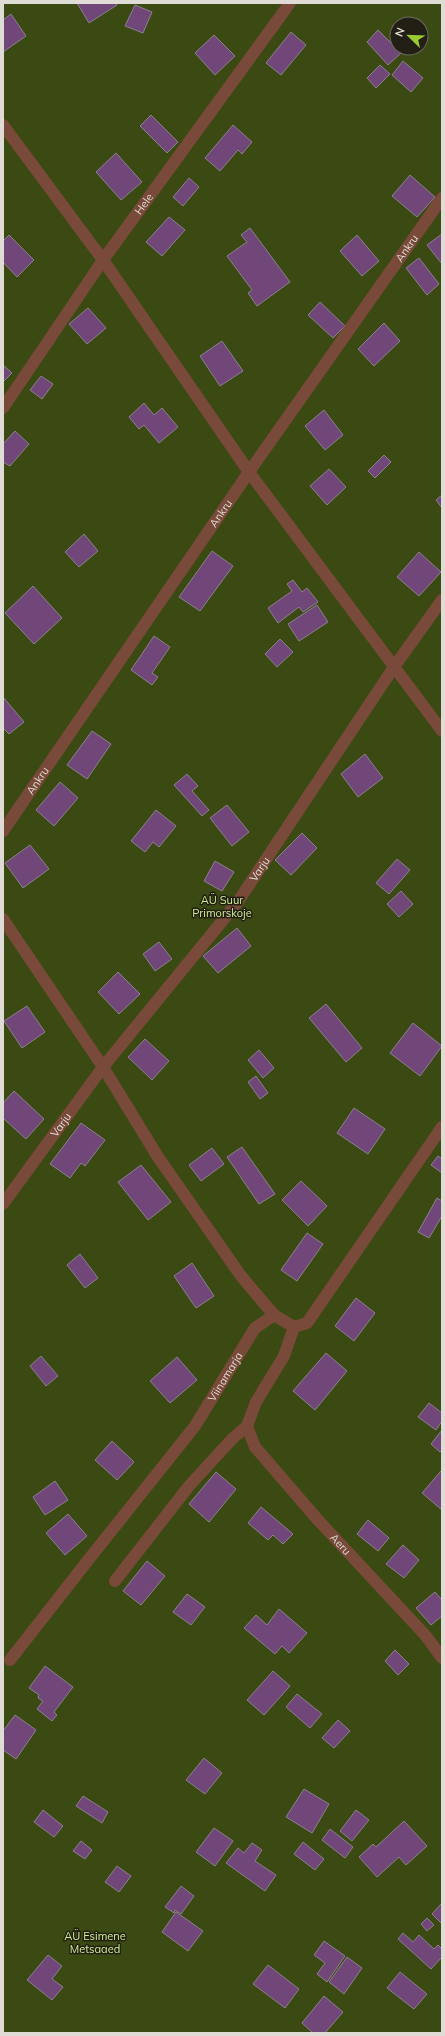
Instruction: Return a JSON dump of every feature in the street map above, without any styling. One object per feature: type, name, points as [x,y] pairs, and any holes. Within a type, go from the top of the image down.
[{"type":"street","name":"Hele","points":[[3,408],[103,260],[290,3]]},
{"type":"street","points":[[3,125],[103,260],[249,472],[442,731]]},
{"type":"street","name":"Ankru","points":[[3,831],[249,472],[442,198]]},
{"type":"street","name":"Varju","points":[[3,1204],[103,1067],[236,902],[394,667],[442,600]]},
{"type":"street","points":[[3,919],[103,1067],[158,1157],[241,1276],[274,1315],[294,1327],[307,1323],[442,1127]]},
{"type":"street","name":"Viinamarja","points":[[10,1660],[195,1426],[256,1328],[274,1315]]},
{"type":"street","points":[[115,1581],[189,1486],[232,1439],[247,1426],[256,1402],[284,1356],[294,1327]]},
{"type":"street","name":"Aeru","points":[[247,1426],[255,1447],[318,1520],[426,1636],[442,1658]]},
{"type":"green space","name":"AÜ Suur Primorskoje","points":[[3,3],[442,3],[442,2033],[3,2033]]},
{"type":"building","points":[[77,3],[116,3],[117,5],[89,23]]},
{"type":"building","points":[[135,5],[152,12],[143,33],[125,26]]},
{"type":"building","points":[[11,14],[26,36],[3,52],[3,20]]},
{"type":"building","points":[[378,30],[389,41],[389,56],[398,56],[388,65],[367,42]]},
{"type":"building","points":[[291,32],[306,45],[281,75],[266,63]]},
{"type":"building","points":[[214,35],[235,56],[215,75],[195,53]]},
{"type":"building","points":[[403,61],[423,78],[411,92],[392,75]]},
{"type":"building","points":[[380,65],[390,74],[376,88],[367,78]]},
{"type":"building","points":[[151,115],[178,142],[167,153],[140,126]]},
{"type":"building","points":[[233,125],[252,142],[242,154],[238,150],[220,171],[205,158]]},
{"type":"building","points":[[116,153],[142,182],[121,200],[96,172]]},
{"type":"building","points":[[410,175],[435,197],[417,217],[392,196]]},
{"type":"building","points":[[189,178],[199,187],[183,206],[173,197]]},
{"type":"building","points":[[169,217],[185,230],[162,256],[146,242]]},
{"type":"building","points":[[250,228],[290,282],[257,306],[248,293],[252,290],[227,256],[247,242],[241,235]]},
{"type":"building","points":[[442,234],[442,264],[427,245]]},
{"type":"building","points":[[9,235],[34,260],[17,277],[3,262],[3,241]]},
{"type":"building","points":[[357,235],[379,261],[362,276],[340,251]]},
{"type":"building","points":[[419,258],[439,284],[427,295],[406,268]]},
{"type":"building","points":[[320,302],[345,326],[333,338],[308,315]]},
{"type":"building","points":[[88,308],[106,328],[87,344],[69,324]]},
{"type":"building","points":[[384,323],[400,341],[374,366],[358,349]]},
{"type":"building","points":[[222,341],[243,371],[220,386],[200,356]]},
{"type":"building","points":[[3,365],[12,373],[3,382]]},
{"type":"building","points":[[41,376],[53,384],[42,399],[30,390]]},
{"type":"building","points":[[144,403],[154,415],[162,408],[178,427],[159,443],[144,425],[139,429],[129,417]]},
{"type":"building","points":[[324,410],[343,435],[325,450],[305,426]]},
{"type":"building","points":[[15,431],[29,444],[10,466],[3,462],[3,444]]},
{"type":"building","points":[[384,455],[391,462],[375,478],[368,471]]},
{"type":"building","points":[[329,469],[346,487],[327,505],[310,486]]},
{"type":"building","points":[[442,495],[442,508],[436,500]]},
{"type":"building","points":[[84,534],[98,551],[79,567],[65,552]]},
{"type":"building","points":[[212,551],[233,566],[200,611],[179,597]]},
{"type":"building","points":[[419,552],[441,572],[419,596],[397,577]]},
{"type":"building","points":[[293,580],[302,592],[307,588],[318,602],[303,612],[299,607],[278,623],[268,608],[292,591],[287,584]]},
{"type":"building","points":[[33,586],[62,618],[34,644],[5,613]]},
{"type":"building","points":[[317,605],[328,622],[299,641],[288,624]]},
{"type":"building","points":[[154,636],[170,647],[152,673],[158,677],[152,685],[131,670]]},
{"type":"building","points":[[280,639],[293,652],[277,667],[265,654]]},
{"type":"building","points":[[3,697],[24,722],[9,734],[3,728]]},
{"type":"building","points":[[92,731],[111,744],[87,779],[67,765]]},
{"type":"building","points":[[365,754],[383,778],[358,797],[341,774]]},
{"type":"building","points":[[187,774],[198,786],[192,791],[209,810],[202,816],[174,785]]},
{"type":"building","points":[[60,782],[78,798],[54,826],[36,810]]},
{"type":"building","points":[[227,805],[249,832],[232,846],[210,818]]},
{"type":"building","points":[[156,810],[176,826],[159,847],[153,842],[145,852],[131,841]]},
{"type":"building","points":[[302,833],[317,848],[291,875],[275,860]]},
{"type":"building","points":[[30,845],[49,869],[23,888],[5,863]]},
{"type":"building","points":[[397,859],[410,870],[389,894],[376,883]]},
{"type":"building","points":[[215,861],[234,872],[222,891],[204,881]]},
{"type":"building","points":[[401,891],[413,904],[399,917],[387,904]]},
{"type":"building","points":[[237,928],[251,946],[218,973],[203,956]]},
{"type":"building","points":[[159,942],[172,959],[155,971],[143,954]]},
{"type":"building","points":[[118,972],[140,994],[119,1014],[98,992]]},
{"type":"building","points":[[326,1004],[362,1048],[346,1062],[309,1018]]},
{"type":"building","points":[[27,1006],[45,1032],[22,1048],[4,1021]]},
{"type":"building","points":[[413,1023],[442,1046],[420,1076],[390,1053]]},
{"type":"building","points":[[145,1039],[169,1061],[152,1080],[128,1057]]},
{"type":"building","points":[[259,1050],[274,1068],[263,1078],[248,1060]]},
{"type":"building","points":[[256,1076],[268,1093],[260,1099],[248,1082]]},
{"type":"building","points":[[14,1091],[44,1119],[26,1139],[3,1118],[3,1103]]},
{"type":"building","points":[[354,1108],[385,1129],[368,1154],[337,1133]]},
{"type":"building","points":[[81,1123],[105,1140],[85,1166],[81,1163],[70,1178],[50,1164]]},
{"type":"building","points":[[242,1147],[275,1194],[259,1204],[227,1157]]},
{"type":"building","points":[[212,1148],[224,1164],[201,1181],[189,1165]]},
{"type":"building","points":[[438,1156],[442,1159],[442,1173],[431,1165]]},
{"type":"building","points":[[141,1165],[171,1202],[148,1220],[118,1182]]},
{"type":"building","points":[[301,1181],[327,1206],[308,1226],[282,1200]]},
{"type":"building","points":[[437,1198],[442,1201],[442,1216],[429,1238],[418,1232]]},
{"type":"building","points":[[307,1233],[323,1244],[297,1281],[281,1270]]},
{"type":"building","points":[[80,1254],[98,1278],[85,1288],[67,1265]]},
{"type":"building","points":[[192,1263],[214,1296],[196,1308],[174,1276]]},
{"type":"building","points":[[356,1298],[375,1313],[354,1341],[335,1326]]},
{"type":"building","points":[[326,1353],[347,1371],[315,1410],[293,1391]]},
{"type":"building","points":[[41,1356],[58,1376],[46,1386],[30,1366]]},
{"type":"building","points":[[177,1357],[197,1380],[170,1403],[150,1381]]},
{"type":"building","points":[[429,1403],[442,1413],[442,1421],[436,1430],[418,1417]]},
{"type":"building","points":[[442,1430],[442,1450],[440,1452],[431,1444]]},
{"type":"building","points":[[112,1441],[134,1462],[117,1480],[95,1460]]},
{"type":"building","points":[[442,1471],[442,1510],[422,1493]]},
{"type":"building","points":[[216,1472],[236,1489],[209,1522],[189,1504]]},
{"type":"building","points":[[55,1481],[68,1500],[45,1515],[33,1497]]},
{"type":"building","points":[[261,1507],[293,1534],[283,1544],[273,1535],[268,1540],[248,1523]]},
{"type":"building","points":[[68,1514],[87,1536],[65,1555],[46,1533]]},
{"type":"building","points":[[368,1520],[389,1538],[378,1551],[357,1534]]},
{"type":"building","points":[[403,1545],[419,1560],[404,1578],[386,1564]]},
{"type":"building","points":[[147,1561],[165,1576],[141,1605],[123,1591]]},
{"type":"building","points":[[435,1592],[442,1600],[442,1616],[431,1625],[416,1608]]},
{"type":"building","points":[[187,1594],[205,1607],[191,1625],[173,1612]]},
{"type":"building","points":[[279,1609],[307,1633],[289,1653],[282,1646],[275,1654],[244,1628],[256,1615],[267,1625]]},
{"type":"building","points":[[395,1650],[409,1664],[398,1675],[385,1661]]},
{"type":"building","points":[[45,1666],[73,1687],[54,1712],[57,1715],[52,1721],[37,1709],[43,1701],[38,1698],[39,1695],[29,1688]]},
{"type":"building","points":[[273,1671],[290,1686],[264,1715],[247,1700]]},
{"type":"building","points":[[297,1694],[322,1714],[310,1728],[286,1707]]},
{"type":"building","points":[[15,1715],[36,1730],[16,1759],[3,1750],[3,1731]]},
{"type":"building","points":[[338,1720],[350,1731],[334,1748],[322,1738]]},
{"type":"building","points":[[204,1758],[222,1773],[205,1794],[186,1780]]},
{"type":"building","points":[[304,1789],[329,1804],[312,1833],[286,1817]]},
{"type":"building","points":[[83,1796],[108,1812],[102,1823],[76,1806]]},
{"type":"building","points":[[43,1810],[63,1826],[54,1837],[34,1822]]},
{"type":"building","points":[[356,1810],[369,1820],[352,1841],[340,1831]]},
{"type":"building","points":[[404,1821],[427,1846],[406,1865],[399,1857],[377,1877],[359,1857],[373,1844],[376,1847]]},
{"type":"building","points":[[214,1828],[233,1841],[215,1866],[196,1852]]},
{"type":"building","points":[[330,1829],[353,1847],[345,1858],[322,1840]]},
{"type":"building","points":[[81,1841],[92,1850],[85,1859],[73,1851]]},
{"type":"building","points":[[303,1842],[324,1859],[315,1870],[294,1854]]},
{"type":"building","points":[[252,1843],[262,1850],[255,1861],[276,1875],[265,1891],[226,1863],[238,1848],[244,1853]]},
{"type":"building","points":[[117,1866],[131,1876],[119,1892],[105,1882]]},
{"type":"building","points":[[181,1886],[194,1896],[181,1914],[175,1910],[174,1913],[165,1907]]},
{"type":"building","points":[[442,1903],[442,1924],[432,1914]]},
{"type":"building","points":[[176,1912],[203,1931],[188,1951],[162,1932]]},
{"type":"building","points":[[427,1918],[434,1925],[427,1931],[421,1924]]},
{"type":"building","points":[[403,1933],[413,1942],[419,1935],[434,1949],[438,1945],[442,1949],[442,1957],[431,1969],[398,1939]]},
{"type":"building","points":[[324,1941],[345,1956],[327,1982],[317,1974],[325,1963],[314,1955]]},
{"type":"building","points":[[48,1955],[62,1966],[52,1979],[63,1987],[52,2000],[27,1980]]},
{"type":"building","points":[[347,1957],[362,1968],[344,1994],[329,1982]]},
{"type":"building","points":[[268,1965],[299,1989],[285,2008],[253,1984]]},
{"type":"building","points":[[400,1972],[427,1994],[414,2009],[387,1988]]},
{"type":"building","points":[[324,1996],[343,2012],[325,2033],[313,2033],[302,2023]]},
{"type":"park label","name":"AÜ Esimene Metsaaed","points":[[95,1942]]}]
